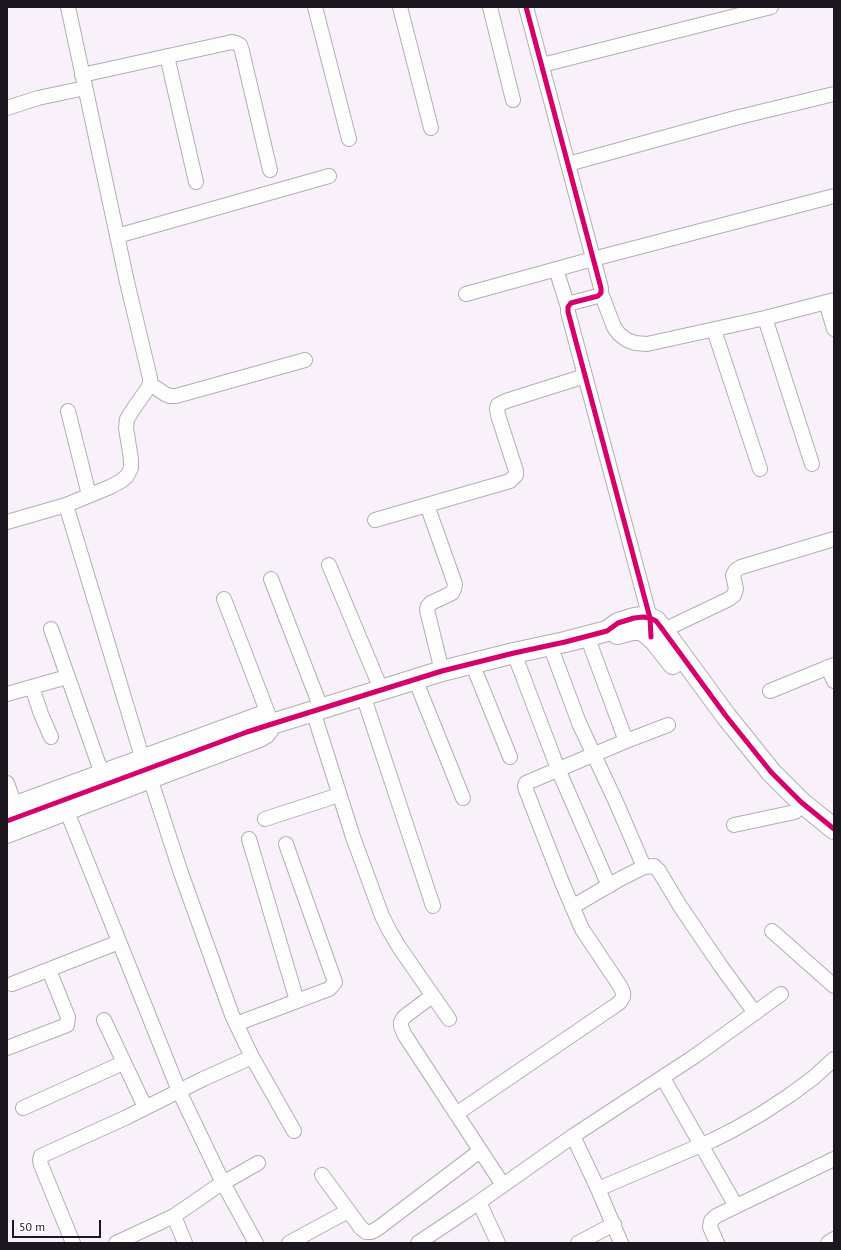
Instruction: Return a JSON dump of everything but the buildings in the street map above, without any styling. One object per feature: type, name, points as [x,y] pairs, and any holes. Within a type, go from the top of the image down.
[{"type":"street","points":[[7,522],[66,505],[110,487],[127,476],[131,468],[131,459],[126,428],[127,419],[150,384],[150,378],[117,236],[68,7]]},
{"type":"street","points":[[315,7],[349,139]]},
{"type":"street","points":[[400,7],[431,128]]},
{"type":"street","points":[[490,7],[513,100]]},
{"type":"street","points":[[526,7],[568,164],[582,262],[601,288],[591,298],[572,304],[568,307]]},
{"type":"street","points":[[542,65],[771,7]]},
{"type":"street","points":[[7,108],[83,81],[167,56],[236,42],[240,45],[270,170]]},
{"type":"street","points":[[167,56],[196,182]]},
{"type":"street","points":[[568,164],[735,118],[834,94]]},
{"type":"street","points":[[117,236],[329,176]]},
{"type":"street","points":[[466,294],[834,196]]},
{"type":"street","points":[[556,269],[568,307],[585,376],[655,628],[664,653],[749,762],[778,795],[805,822],[834,844]]},
{"type":"street","points":[[591,298],[619,334],[627,340],[635,343],[647,344],[714,330],[830,301],[834,329]]},
{"type":"street","points":[[765,318],[812,464]]},
{"type":"street","points":[[714,330],[760,469]]},
{"type":"street","points":[[150,384],[164,394],[176,396],[305,360]]},
{"type":"street","points":[[375,520],[501,484],[514,478],[516,471],[498,415],[498,405],[506,401],[585,376]]},
{"type":"street","points":[[68,411],[89,495]]},
{"type":"street","points":[[66,505],[142,757]]},
{"type":"street","points":[[427,505],[455,584],[452,593],[431,603],[427,610],[442,671]]},
{"type":"street","points":[[655,628],[729,599],[734,595],[736,589],[733,575],[736,570],[741,567],[834,539]]},
{"type":"street","points":[[329,566],[372,692],[433,906]]},
{"type":"street","points":[[271,579],[317,709],[339,795],[374,894],[389,930],[402,953],[449,1019]]},
{"type":"street","points":[[7,836],[68,814],[267,736],[271,731],[270,718],[224,599]]},
{"type":"street","points":[[9,810],[101,771],[270,718],[317,709],[442,671],[607,631],[618,623],[643,617],[655,628],[771,772],[801,802],[834,829]]},
{"type":"street","points":[[51,629],[101,771]]},
{"type":"street","points":[[587,636],[626,741]]},
{"type":"street","points":[[550,645],[579,723],[616,802],[644,867]]},
{"type":"street","points":[[514,653],[558,769],[609,886]]},
{"type":"street","points":[[472,663],[510,757]]},
{"type":"street","points":[[770,691],[831,666],[834,681]]},
{"type":"street","points":[[7,694],[67,677]]},
{"type":"street","points":[[415,679],[463,798]]},
{"type":"street","points":[[32,687],[51,737]]},
{"type":"street","points":[[9,810],[247,732],[270,718]]},
{"type":"street","points":[[456,1114],[616,1005],[623,997],[623,992],[620,986],[584,934],[525,786],[526,783],[668,725]]},
{"type":"street","points":[[151,781],[223,991],[236,1024],[252,1057],[294,1131]]},
{"type":"street","points":[[7,783],[9,810]]},
{"type":"street","points":[[265,819],[339,795]]},
{"type":"street","points":[[734,825],[795,812]]},
{"type":"street","points":[[68,814],[179,1091],[223,1183],[256,1243]]},
{"type":"street","points":[[249,839],[297,1001]]},
{"type":"street","points":[[236,1024],[329,989],[335,982],[286,844]]},
{"type":"street","points":[[572,907],[644,867],[654,866],[659,871],[715,959],[756,1013]]},
{"type":"street","points":[[772,931],[834,986]]},
{"type":"street","points":[[12,984],[119,942]]},
{"type":"street","points":[[7,1048],[67,1025],[68,1017],[49,970]]},
{"type":"street","points":[[418,1243],[573,1136],[663,1078],[781,994]]},
{"type":"street","points":[[432,996],[404,1016],[401,1022],[404,1034],[503,1185]]},
{"type":"street","points":[[104,1020],[145,1107]]},
{"type":"street","points":[[73,1243],[41,1165],[41,1156],[125,1118],[203,1079],[252,1057]]},
{"type":"street","points":[[598,1189],[701,1146],[733,1130],[761,1114],[812,1078],[834,1059]]},
{"type":"street","points":[[23,1108],[123,1063]]},
{"type":"street","points":[[663,1078],[736,1206]]},
{"type":"street","points":[[573,1136],[614,1224],[621,1243]]},
{"type":"street","points":[[322,1175],[361,1228],[366,1232],[371,1232],[480,1151]]},
{"type":"street","points":[[717,1243],[710,1227],[711,1221],[716,1216],[834,1159]]},
{"type":"street","points":[[116,1243],[174,1216],[223,1183],[258,1163]]},
{"type":"street","points":[[479,1202],[498,1243]]},
{"type":"street","points":[[289,1243],[348,1211]]},
{"type":"street","points":[[174,1216],[185,1243]]},
{"type":"street","points":[[578,1243],[614,1224]]},
{"type":"street","points":[[828,1243],[834,1239]]},
{"type":"cycle path","points":[[526,7],[601,288],[601,293],[598,296],[571,303],[568,307],[568,312],[650,618],[651,637]]},
{"type":"cycle path","points":[[7,821],[247,732],[442,671],[607,631],[618,623],[643,617],[656,621],[726,716],[771,772],[801,802],[834,829]]}]
